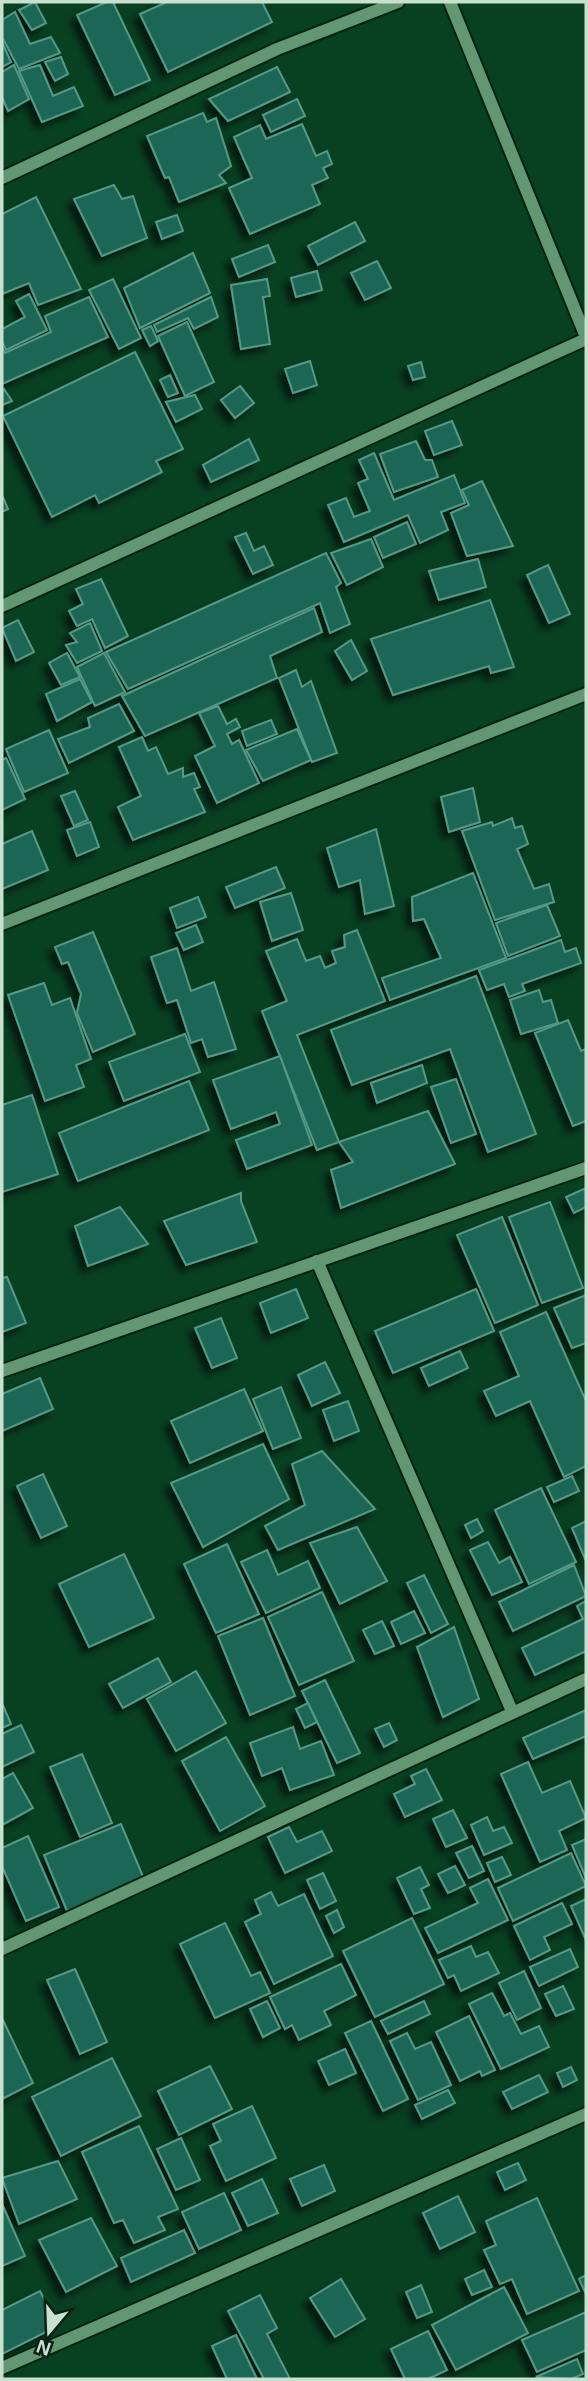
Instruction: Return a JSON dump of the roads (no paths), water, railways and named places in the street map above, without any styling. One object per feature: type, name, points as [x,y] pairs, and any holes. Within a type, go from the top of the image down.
[{"type":"street","points":[[2,178],[277,49],[397,2]]},
{"type":"street","points":[[2,606],[586,338],[450,2]]},
{"type":"street","points":[[2,924],[586,694]]},
{"type":"street","points":[[2,1371],[586,1168]]},
{"type":"street","points":[[317,1261],[512,1711]]},
{"type":"street","points":[[2,1949],[586,1679]]},
{"type":"street","points":[[2,2368],[586,2113]]}]
